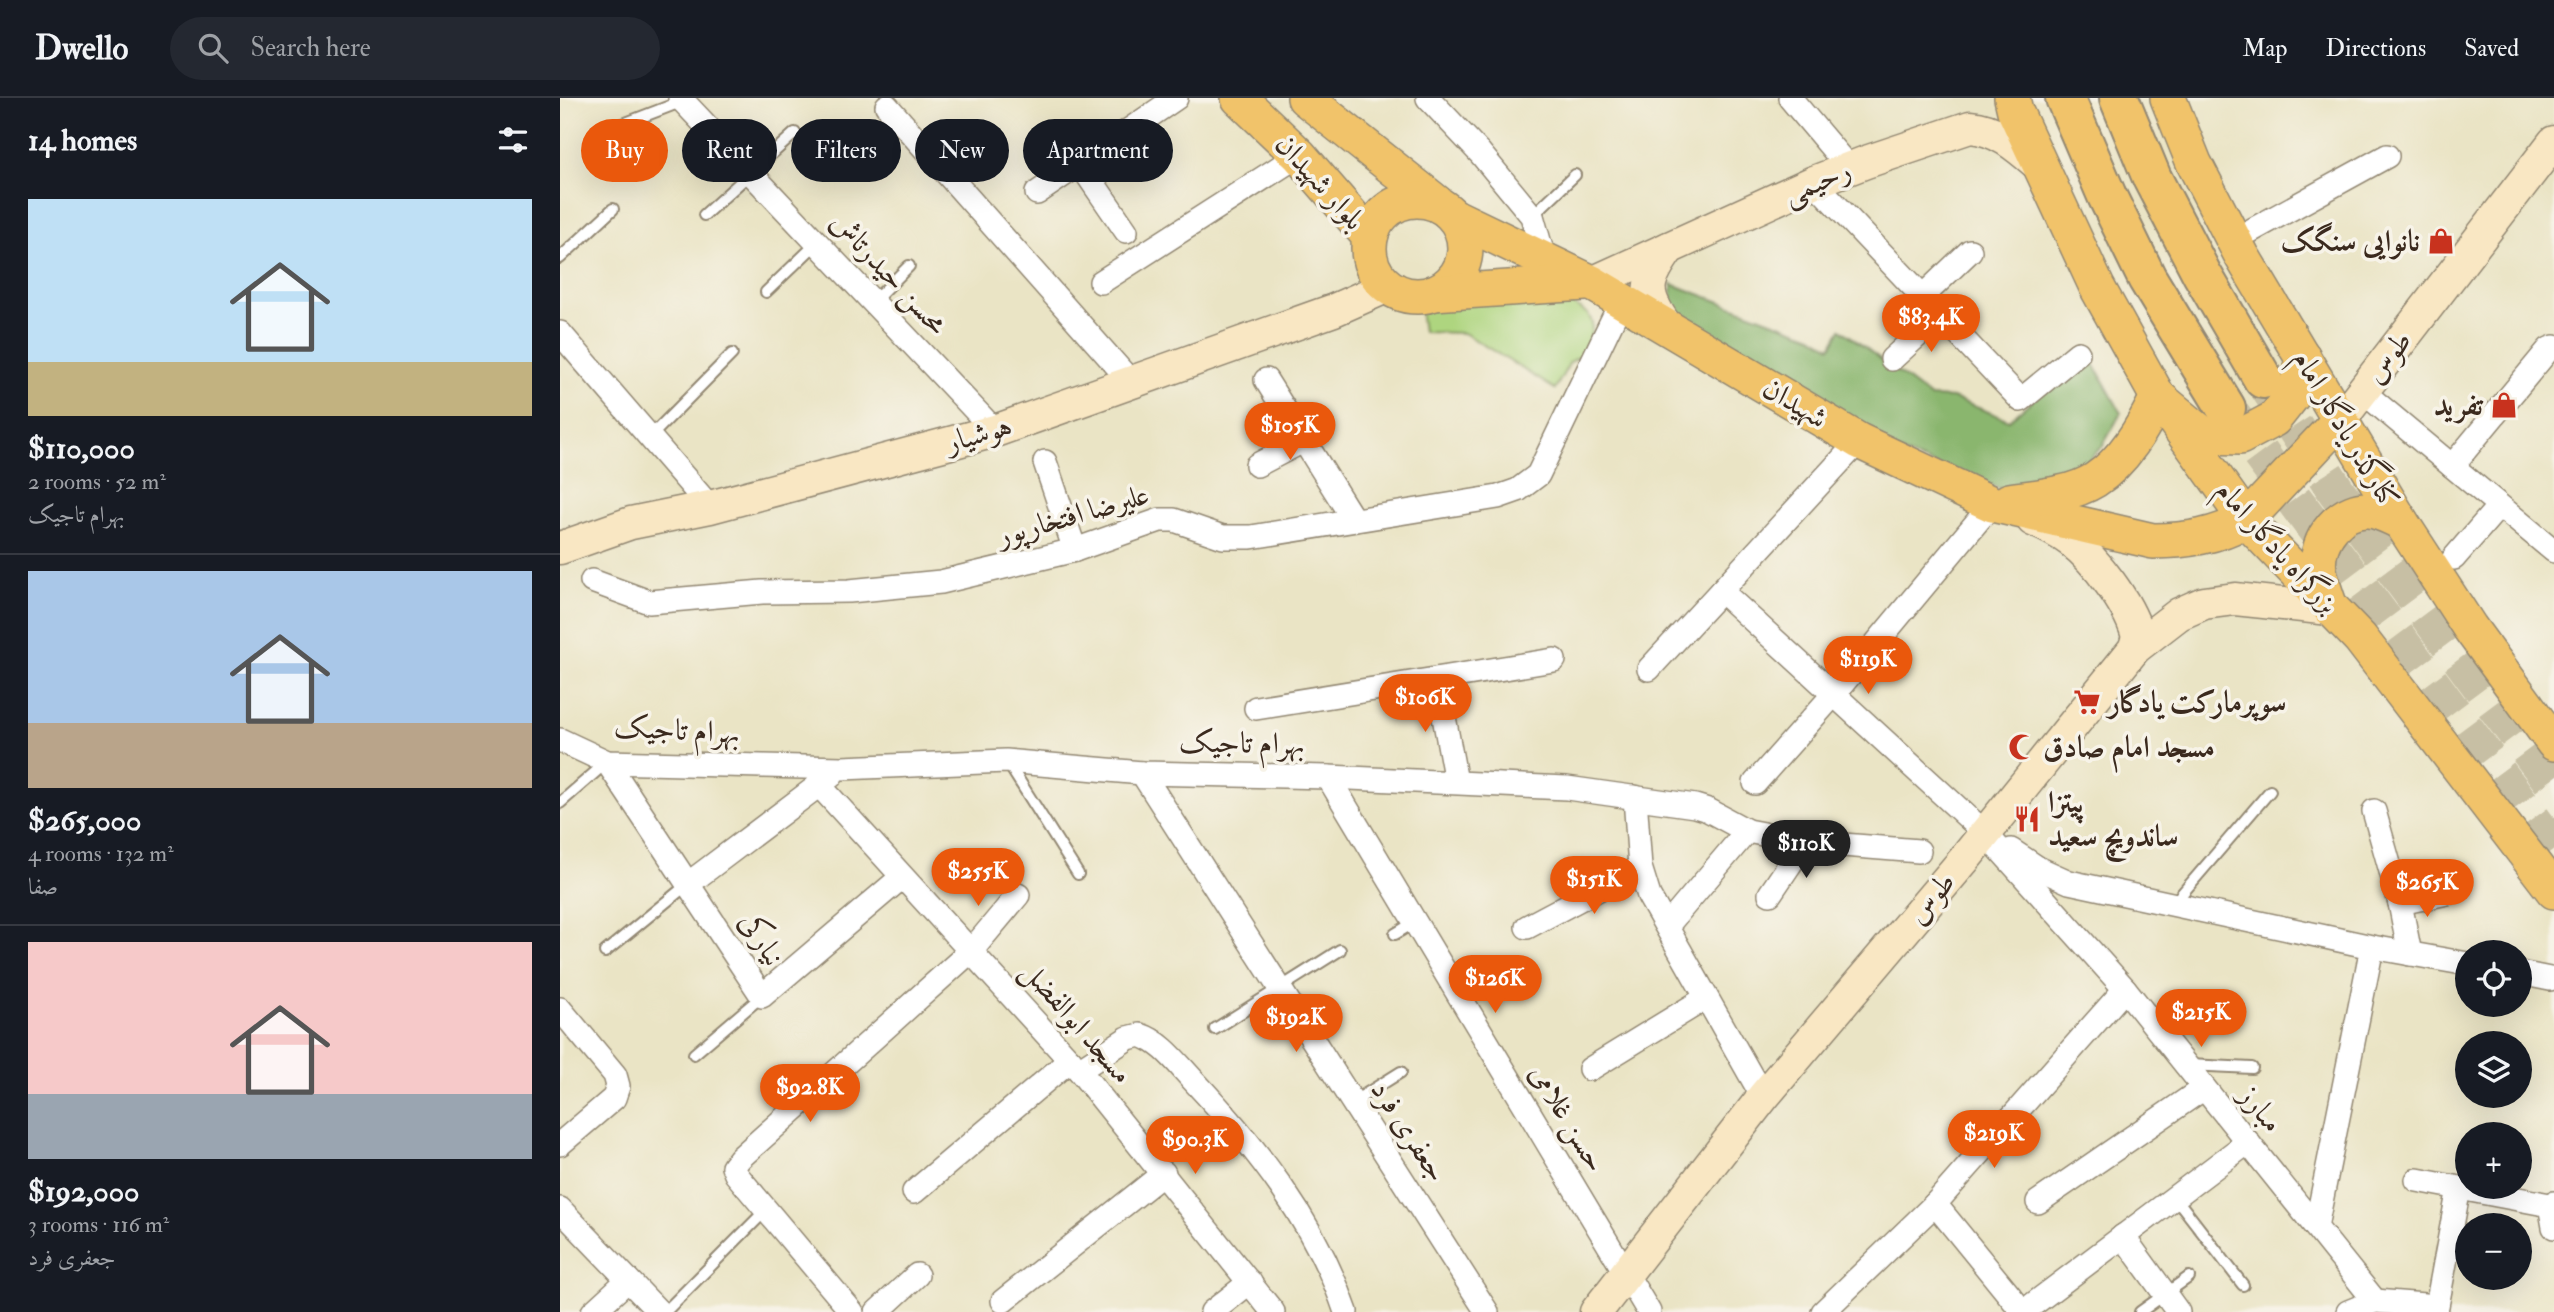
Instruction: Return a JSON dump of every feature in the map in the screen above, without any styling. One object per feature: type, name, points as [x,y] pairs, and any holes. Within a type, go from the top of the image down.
[{"type":"highway","points":[[2065,98],[2106,196],[2147,278],[2226,408]]},
{"type":"highway","points":[[2119,98],[2152,178],[2202,274],[2263,379]]},
{"type":"main road","name":"بلوار شهیدان","points":[[1239,98],[1299,155],[1370,237]]},
{"type":"main road","name":"بلوار شهیدان","points":[[1305,98],[1446,210]]},
{"type":"main road","name":"بزرگراه یادگار امام","points":[[2012,98],[2015,111],[2097,287],[2158,397],[2246,520],[2360,638],[2554,891]]},
{"type":"main road","name":"کنارگذر یادگار امام","points":[[2168,98],[2194,163],[2234,240],[2400,522],[2470,628],[2554,743]]},
{"type":"main road","points":[[1433,293],[1447,286],[1458,274],[1464,259],[1465,243],[1461,228],[1446,210],[1410,200],[1397,204],[1385,212],[1376,224],[1370,237],[1370,252],[1373,266],[1388,286],[1410,295],[1592,283]]},
{"type":"main road","name":"شهیدان","points":[[1446,210],[1545,262],[1592,283],[1859,441],[1992,504],[2153,541]]},
{"type":"main road","points":[[1992,504],[2055,494],[2094,480],[2117,461],[2135,438],[2158,397],[2205,436],[2241,437],[2274,419],[2297,390],[2303,357]]},
{"type":"main road","name":"طوس","points":[[2153,541],[2179,541],[2206,536],[2227,530],[2246,520],[2340,420]]},
{"type":"main road","points":[[2330,609],[2318,569],[2320,551],[2329,529],[2353,513],[2374,510],[2400,522]]},
{"type":"street","points":[[1145,119],[1176,98]]},
{"type":"street","points":[[1790,98],[1849,168]]},
{"type":"street","name":"محسن حیدرتاش","points":[[681,100],[699,119]]},
{"type":"street","points":[[1438,101],[1532,216],[1545,262]]},
{"type":"street","points":[[887,106],[1132,383]]},
{"type":"street","name":"رحیمی","points":[[1592,283],[1814,182],[1970,127],[1984,128],[2003,137],[2041,167]]},
{"type":"street","points":[[1101,282],[1299,155]]},
{"type":"street","points":[[2234,240],[2387,156]]},
{"type":"street","name":"طوس","points":[[2340,420],[2549,162]]},
{"type":"street","name":"محسن حیدرتاش","points":[[759,182],[995,431]]},
{"type":"street","points":[[1037,193],[1053,182]]},
{"type":"street","points":[[1092,182],[1126,231]]},
{"type":"street","points":[[1814,182],[2021,400],[2078,353]]},
{"type":"street","points":[[1667,327],[1652,306],[1648,292],[1650,278],[1669,248]]},
{"type":"street","points":[[1922,297],[1970,251]]},
{"type":"street","name":"هوشیار","points":[[560,548],[631,523],[710,507],[995,431],[1334,310],[1388,286]]},
{"type":"street","name":"علیرضا افتخارپور","points":[[592,581],[649,602],[762,592],[849,591],[941,582],[1075,550],[1160,520],[1174,520],[1223,537],[1251,537],[1498,497],[1518,490],[1538,475],[1622,300]]},
{"type":"street","points":[[1892,359],[1940,315]]},
{"type":"street","points":[[562,339],[710,507]]},
{"type":"street","points":[[2452,466],[2540,359],[2554,346]]},
{"type":"street","points":[[1266,380],[1353,519]]},
{"type":"street","points":[[2362,391],[2554,551]]},
{"type":"street","points":[[1257,465],[1303,441]]},
{"type":"street","points":[[1649,669],[1859,441]]},
{"type":"street","points":[[1045,461],[1075,550]]},
{"type":"street","points":[[1755,783],[1834,694],[1992,504],[2049,526],[2073,542],[2099,570],[2125,605],[2138,635],[2135,648]]},
{"type":"street","points":[[2454,558],[2499,506]]},
{"type":"street","points":[[1721,591],[1985,833],[2038,868],[2068,882],[2372,947],[2455,962]]},
{"type":"street","name":"طوس","points":[[1596,1312],[1763,1097],[1985,833],[2135,648],[2179,614],[2204,603],[2235,599],[2330,609]]},
{"type":"street","points":[[1256,708],[1554,660]]},
{"type":"street","points":[[1437,679],[1456,782]]},
{"type":"street","name":"بهرام تاجیک","points":[[560,740],[607,762],[842,768],[1006,761],[1142,773],[1328,776],[1567,788],[1681,803],[1708,810],[1747,831],[1805,842],[1919,851]]},
{"type":"street","name":"نیارکی","points":[[607,762],[762,996],[902,877]]},
{"type":"street","points":[[688,884],[842,768]]},
{"type":"street","name":"جعفری فرد","points":[[1142,773],[1353,1102],[1479,1309]]},
{"type":"street","name":"حسن غلامی","points":[[1328,776],[1405,928],[1649,1312]]},
{"type":"street","name":"مسجد ابوالفضل","points":[[819,785],[1075,1065],[1273,1312]]},
{"type":"street","points":[[1634,797],[1640,867],[1649,896],[1763,1097]]},
{"type":"street","points":[[2374,811],[2400,902],[2410,954]]},
{"type":"street","points":[[1667,926],[1747,831]]},
{"type":"street","name":"مبارز","points":[[1985,833],[2125,989],[2316,1227],[2375,1306]]},
{"type":"street","points":[[1770,894],[1805,842]]},
{"type":"street","points":[[1527,927],[1640,867]]},
{"type":"street","points":[[2400,902],[2447,893]]},
{"type":"street","points":[[852,1312],[736,1174],[733,1167],[972,950],[1018,895]]},
{"type":"street","points":[[2316,1227],[2372,947]]},
{"type":"street","points":[[2532,975],[2550,979]]},
{"type":"street","points":[[1823,1312],[1935,1204],[2125,989]]},
{"type":"street","points":[[1590,1069],[1706,998]]},
{"type":"street","points":[[560,1009],[615,1075],[618,1086],[614,1098],[560,1144]]},
{"type":"street","points":[[914,1192],[1075,1065],[1128,1038],[1140,1035],[1160,1045],[1236,1125],[1307,1228],[1346,1312]]},
{"type":"street","points":[[2038,1202],[2204,1088]]},
{"type":"street","points":[[1935,1204],[2023,1312],[2248,1142]]},
{"type":"street","points":[[1003,1301],[1164,1173]]},
{"type":"street","points":[[2417,1180],[2455,1187]]},
{"type":"street","points":[[2348,1312],[2375,1306],[2437,1306],[2457,1199]]},
{"type":"street","points":[[2502,1199],[2553,1212]]},
{"type":"street","points":[[560,1209],[659,1312]]},
{"type":"street","points":[[2123,1236],[2171,1303]]},
{"type":"street","points":[[877,1312],[917,1275]]},
{"type":"street","points":[[593,1312],[628,1280]]},
{"type":"street","points":[[1212,1312],[1250,1282]]},
{"type":"lane","points":[[635,119],[681,100]]},
{"type":"lane","points":[[777,149],[791,136]]},
{"type":"lane","points":[[1532,216],[1575,175]]},
{"type":"lane","points":[[704,215],[741,182]]},
{"type":"lane","points":[[560,258],[613,209]]},
{"type":"lane","points":[[766,292],[817,243]]},
{"type":"lane","points":[[873,302],[909,266]]},
{"type":"lane","points":[[650,437],[732,354]]},
{"type":"lane","points":[[1006,761],[1078,874]]},
{"type":"lane","points":[[560,803],[607,762]]},
{"type":"lane","points":[[2174,903],[2270,791]]},
{"type":"lane","points":[[605,951],[688,884]]},
{"type":"lane","points":[[1215,1029],[1340,950]]},
{"type":"lane","points":[[694,1054],[762,996]]},
{"type":"lane","points":[[2186,1065],[2252,1068]]},
{"type":"lane","points":[[1353,1102],[1401,1072]]},
{"type":"lane","points":[[2175,1197],[2244,1285]]},
{"type":"lane","points":[[665,1312],[767,1209]]},
{"type":"lane","points":[[2140,1312],[2171,1303],[2189,1277]]},
{"type":"green space","points":[[1672,284],[1812,336],[1831,347],[1841,329],[1930,397],[1953,398],[2009,420],[2088,353],[2121,413],[2102,447],[2084,464],[2070,473],[2013,493],[1878,444],[1671,312]]},
{"type":"green space","points":[[1557,295],[1588,314],[1592,322],[1591,341],[1585,354],[1570,362],[1555,389],[1464,333],[1423,332],[1419,303]]},
{"type":"tunnel","points":[[2263,379],[2337,492],[2554,784]]},
{"type":"tunnel","points":[[2226,408],[2554,849]]},
{"type":"place","name":"نانوایی سنگک","points":[[2441,241]]},
{"type":"place","name":"تفرید","points":[[2504,405]]},
{"type":"place","name":"سوپرمارکت یادگار","points":[[2087,702]]},
{"type":"place","name":"مسجد امام صادق","points":[[2022,747]]},
{"type":"place","name":"پیتزا ساندویچ سعید","points":[[2027,819]]}]
